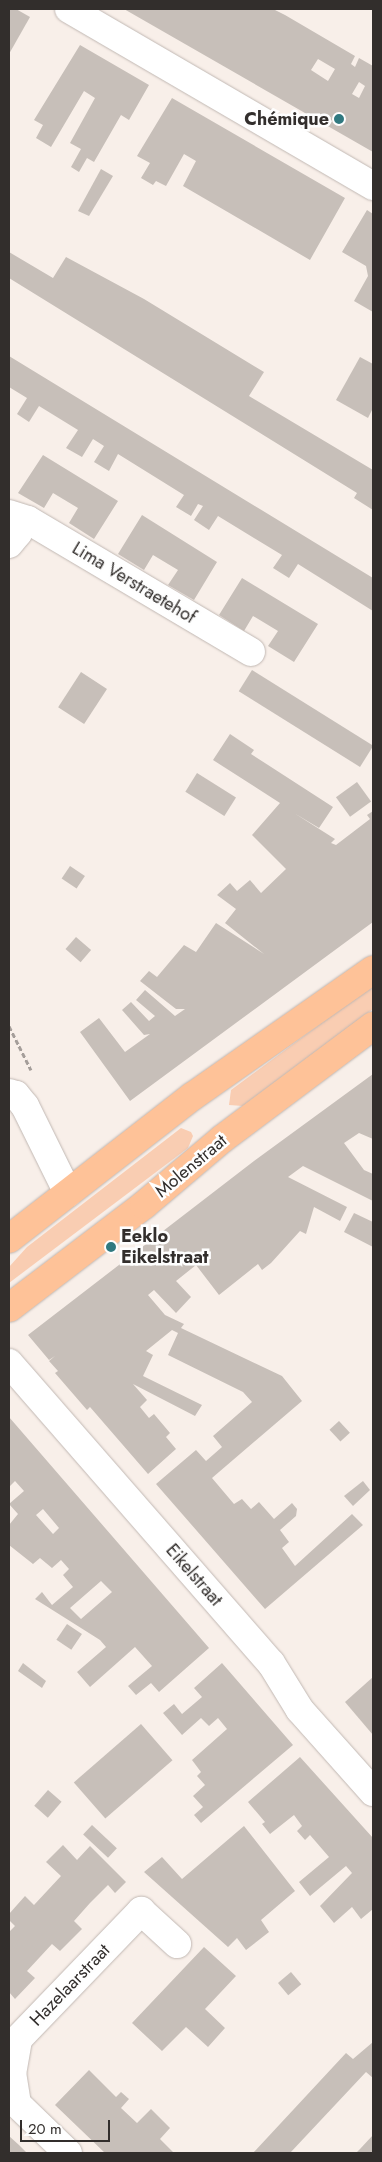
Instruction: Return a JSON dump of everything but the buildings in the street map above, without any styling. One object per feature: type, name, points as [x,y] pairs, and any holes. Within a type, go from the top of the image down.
[{"type":"main road","points":[[9,1239],[193,1096],[373,970]]},
{"type":"main road","name":"Molenstraat","points":[[9,1308],[144,1205],[222,1139],[373,1026]]},
{"type":"street","points":[[69,9],[373,186]]},
{"type":"street","name":"Lima Verstraetehof","points":[[9,544],[18,533],[13,516]]},
{"type":"street","name":"Lima Verstraetehof","points":[[13,516],[28,520],[251,652]]},
{"type":"street","points":[[9,1093],[16,1095],[25,1106],[68,1193]]},
{"type":"street","name":"Eikelstraat","points":[[9,1364],[271,1663],[300,1710],[373,1792]]},
{"type":"street","name":"Hazelaarstraat","points":[[68,2153],[17,2104],[12,2074],[18,2039],[141,1911],[177,1944]]},
{"type":"shaded area","points":[[373,985],[373,1009],[243,1106],[229,1105],[231,1090]]},
{"type":"shaded area","points":[[181,1128],[191,1132],[193,1136],[188,1148],[9,1283],[9,1267],[27,1247]]},
{"type":"place","name":"Chémique","points":[[339,119]]},
{"type":"place","name":"Eeklo Eikelstraat","points":[[111,1247]]}]
